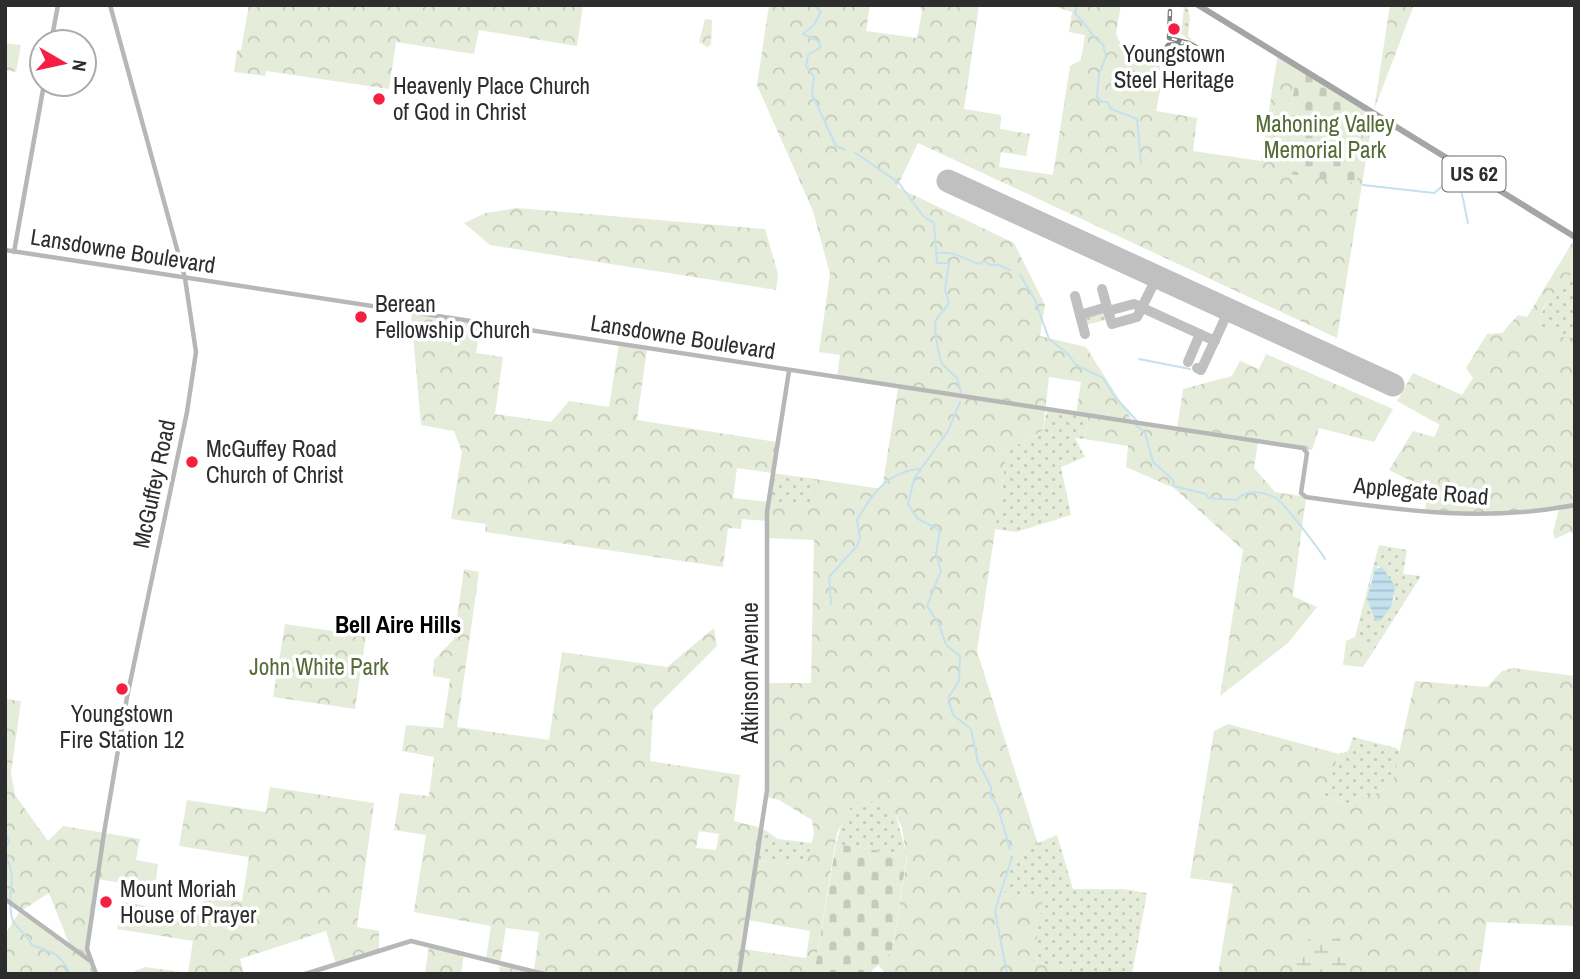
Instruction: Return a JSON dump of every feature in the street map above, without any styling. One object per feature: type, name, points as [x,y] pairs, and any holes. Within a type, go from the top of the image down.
[{"type":"main road","name":"US 62","points":[[1198,5],[1374,110],[1575,237]]},
{"type":"street","points":[[54,28],[58,5]]},
{"type":"street","name":"McGuffey Road","points":[[96,974],[87,949],[90,924],[127,697],[192,386],[196,352],[185,278],[110,5]]},
{"type":"street","points":[[14,252],[42,98]]},
{"type":"street","name":"Lansdowne Boulevard","points":[[5,250],[1303,448],[1307,451],[1301,493],[1306,497]]},
{"type":"street","name":"Atkinson Avenue","points":[[739,974],[767,790],[767,512],[789,371]]},
{"type":"street","name":"Applegate Road","points":[[1306,497],[1471,516],[1525,514],[1575,505]]},
{"type":"street","points":[[5,899],[90,960]]},
{"type":"street","points":[[305,974],[411,942],[544,974]]},
{"type":"green space","points":[[249,5],[583,5],[577,46],[479,30],[474,54],[396,42],[389,89],[266,71],[265,76],[234,72]]},
{"type":"green space","points":[[769,5],[870,5],[866,31],[917,38],[922,12],[919,5],[979,5],[964,109],[1001,115],[1000,129],[1030,134],[1026,156],[1001,152],[999,167],[1053,175],[1070,66],[1081,60],[1085,35],[1069,32],[1072,12],[1050,5],[1121,5],[1116,33],[1119,41],[1154,56],[1163,44],[1160,68],[1152,86],[1155,87],[1158,79],[1160,91],[1156,111],[1197,118],[1193,151],[1261,161],[1278,53],[1298,65],[1285,143],[1356,182],[1368,107],[1374,110],[1337,338],[918,143],[897,187],[1014,243],[1045,305],[1040,336],[1086,347],[1134,423],[1177,429],[1183,389],[1232,376],[1240,361],[1259,369],[1266,354],[1393,409],[1374,442],[1319,428],[1312,450],[1258,442],[1254,468],[1275,492],[1306,497],[1293,596],[1317,607],[1288,643],[1220,696],[1243,550],[1174,488],[1126,467],[1128,446],[1085,439],[1088,416],[1076,414],[1081,382],[1049,377],[1043,430],[1007,451],[977,651],[1038,844],[1010,855],[1004,892],[1043,898],[1033,962],[1098,974],[886,974],[878,965],[892,951],[907,859],[902,828],[895,813],[872,802],[850,808],[837,833],[814,974],[499,974],[500,963],[486,959],[491,926],[414,912],[426,835],[394,830],[400,793],[429,796],[434,757],[402,751],[406,725],[443,728],[450,679],[433,676],[434,660],[454,639],[464,569],[479,572],[457,727],[549,740],[562,652],[667,667],[714,628],[717,646],[653,710],[650,761],[740,775],[734,821],[762,828],[757,861],[792,864],[808,857],[814,834],[812,820],[779,800],[766,797],[768,683],[811,683],[814,540],[767,538],[767,521],[742,519],[741,529],[728,528],[723,567],[485,532],[486,524],[451,519],[462,452],[454,431],[421,425],[411,312],[481,323],[476,353],[503,357],[495,414],[551,422],[569,401],[609,407],[619,344],[647,349],[637,420],[777,442],[772,473],[737,468],[733,498],[814,507],[815,479],[882,489],[898,388],[837,378],[840,355],[819,352],[830,274],[813,211],[757,85]],"holes":[[[699,831],[719,834],[716,850],[696,848]],[[748,920],[810,931],[806,958],[743,949]],[[506,928],[539,932],[534,971],[500,963]]]},
{"type":"green space","points":[[1181,5],[1187,5],[1190,17],[1188,36],[1195,43],[1181,34],[1184,9]]},
{"type":"green space","points":[[1390,5],[1414,5],[1374,110]]},
{"type":"green space","points":[[705,19],[712,20],[711,45],[707,47],[699,42]]},
{"type":"green space","points":[[5,43],[21,45],[16,72],[5,70]]},
{"type":"green space","points":[[1185,44],[1206,54],[1205,59],[1191,61],[1188,53],[1180,52]]},
{"type":"green space","name":"Mahoning Valley Memorial Park","points":[[1298,65],[1368,107],[1356,183],[1290,174],[1285,143]]},
{"type":"green space","points":[[517,208],[765,229],[778,274],[776,290],[490,245],[464,223],[486,213]]},
{"type":"green space","points":[[1575,238],[1575,267],[1546,303],[1541,320],[1543,329],[1553,328],[1556,336],[1571,338],[1575,353],[1575,535],[1570,532],[1555,539],[1553,533],[1559,509],[1471,516],[1425,512],[1427,489],[1389,470],[1413,431],[1434,437],[1440,425],[1397,401],[1413,373],[1462,395],[1473,378],[1466,368],[1487,334],[1502,333],[1518,315],[1527,317]]},
{"type":"green space","points":[[1575,266],[1575,353],[1543,329],[1541,323],[1545,306]]},
{"type":"green space","points":[[1105,311],[1106,320],[1085,325],[1084,317]]},
{"type":"green space","points":[[1047,410],[1088,416],[1085,439],[1075,438],[1085,457],[1061,467],[1071,515],[1016,532],[995,529],[1007,451],[1043,430]]},
{"type":"green space","points":[[772,473],[815,479],[815,507],[768,503]]},
{"type":"green space","points":[[1379,545],[1407,550],[1403,574],[1421,576],[1371,655],[1364,642],[1355,637]],"holes":[[[1379,566],[1395,599],[1376,620],[1370,583],[1375,569]]]},
{"type":"green space","name":"John White Park","points":[[285,624],[366,636],[355,709],[273,697]]},
{"type":"green space","points":[[1355,637],[1364,642],[1371,655],[1363,667],[1343,665],[1346,641]]},
{"type":"green space","points":[[1513,668],[1575,676],[1575,926],[1487,922],[1479,974],[1218,974],[1233,884],[1190,878],[1214,731],[1228,724],[1339,754],[1324,797],[1351,804],[1361,795],[1373,795],[1392,785],[1415,681],[1487,687],[1502,671]]},
{"type":"green space","points":[[5,699],[21,701],[11,773],[15,795],[48,841],[63,826],[140,839],[136,860],[158,864],[155,888],[97,879],[87,949],[96,974],[5,972],[5,934],[20,911],[5,899]],"holes":[[[49,893],[70,946],[21,911]]]},
{"type":"green space","points":[[1353,737],[1396,748],[1401,753],[1392,785],[1373,795],[1361,795],[1351,804],[1324,797],[1339,754],[1348,751]]},
{"type":"green space","points":[[270,787],[374,803],[357,927],[379,931],[379,950],[336,964],[326,931],[240,959],[244,974],[129,974],[145,967],[188,973],[193,941],[117,929],[122,902],[201,914],[205,895],[242,901],[249,857],[179,846],[187,800],[266,812]]},
{"type":"green space","points":[[872,802],[895,812],[907,855],[836,844],[842,822],[850,808]]},
{"type":"green space","points":[[762,828],[778,839],[812,843],[808,857],[792,864],[757,861]]},
{"type":"green space","points":[[1057,835],[1073,889],[1124,889],[1147,893],[1132,974],[1098,974],[1032,962],[1004,892],[1010,855]]},
{"type":"green space","points":[[836,844],[907,855],[892,951],[869,974],[814,974]]},
{"type":"green space","points":[[1326,930],[1346,947],[1350,956],[1350,974],[1289,974],[1294,971],[1290,964],[1299,948]]},
{"type":"green space","points":[[429,945],[464,953],[461,974],[425,974]]},
{"type":"water","points":[[1382,567],[1395,586],[1392,605],[1380,621],[1376,621],[1367,599],[1375,569]]},
{"type":"waterway","points":[[814,5],[821,12],[814,25],[803,34],[818,41],[821,47],[808,55],[806,66],[814,77],[812,94],[836,146],[845,150]]},
{"type":"waterway","points":[[1077,5],[1075,14],[1103,44],[1106,56],[1099,74],[1097,97],[1102,102],[1107,102],[1111,109],[1137,119],[1141,163]]},
{"type":"waterway","points":[[854,152],[898,182],[923,216],[934,223],[937,263],[949,263],[945,290],[949,302],[936,320],[937,341],[942,364],[957,378],[961,392]]},
{"type":"waterway","points":[[1363,185],[1434,193],[1461,171]]},
{"type":"waterway","points":[[1458,176],[1463,183],[1461,192]]},
{"type":"waterway","points":[[1462,194],[1468,223]]},
{"type":"waterway","points":[[937,253],[955,255],[979,264],[985,261],[1010,270]]},
{"type":"waterway","points":[[1020,275],[1035,300],[1049,339],[1068,354],[1076,365],[1103,378],[1115,397],[1136,420]]},
{"type":"waterway","points":[[1139,359],[1190,369]]},
{"type":"waterway","points":[[960,402],[948,431],[914,479],[908,504],[918,519],[940,530],[936,554],[941,571],[927,606],[939,624],[946,645],[960,656],[959,681],[948,698],[953,715],[971,729],[978,762],[991,787],[991,797],[997,805],[1010,849]]},
{"type":"waterway","points":[[1136,425],[1145,433],[1153,462],[1173,480],[1174,486],[1206,494],[1208,498],[1237,500],[1245,494],[1256,492],[1276,498],[1325,559]]},
{"type":"waterway","points":[[831,604],[829,577],[857,546],[860,538],[857,520],[869,501],[890,479],[920,469]]},
{"type":"waterway","points":[[5,832],[9,841],[5,848]]},
{"type":"waterway","points":[[5,857],[12,878],[11,910],[14,922],[32,945],[58,957],[70,974]]},
{"type":"waterway","points":[[1007,974],[995,911],[1012,857]]},
{"type":"taxiway","points":[[1108,311],[1112,324],[1137,317],[1157,277]]},
{"type":"taxiway","points":[[1102,289],[1108,311],[1134,304],[1215,341]]},
{"type":"taxiway","points":[[1075,296],[1080,315],[1107,307]]},
{"type":"taxiway","points":[[1197,368],[1201,370],[1229,310]]},
{"type":"taxiway","points":[[1080,315],[1085,334]]},
{"type":"taxiway","points":[[1188,362],[1200,334]]},
{"type":"runway","points":[[948,181],[1393,385]]},
{"type":"railway","points":[[1170,11],[1169,38],[1189,43],[1207,53]]},
{"type":"railway","points":[[1158,59],[1168,45],[1183,43]]},
{"type":"place","name":"Youngstown Steel Heritage","points":[[1174,29]]},
{"type":"place","name":"Heavenly Place Church of God in Christ","points":[[379,99]]},
{"type":"place","name":"Berean Fellowship Church","points":[[361,317]]},
{"type":"place","name":"McGuffey Road Church of Christ","points":[[192,462]]},
{"type":"place","name":"Youngstown Fire Station 12","points":[[122,689]]},
{"type":"place","name":"Mount Moriah House of Prayer","points":[[106,902]]},
{"type":"district","name":"Bell Aire Hills","points":[[398,625]]}]
